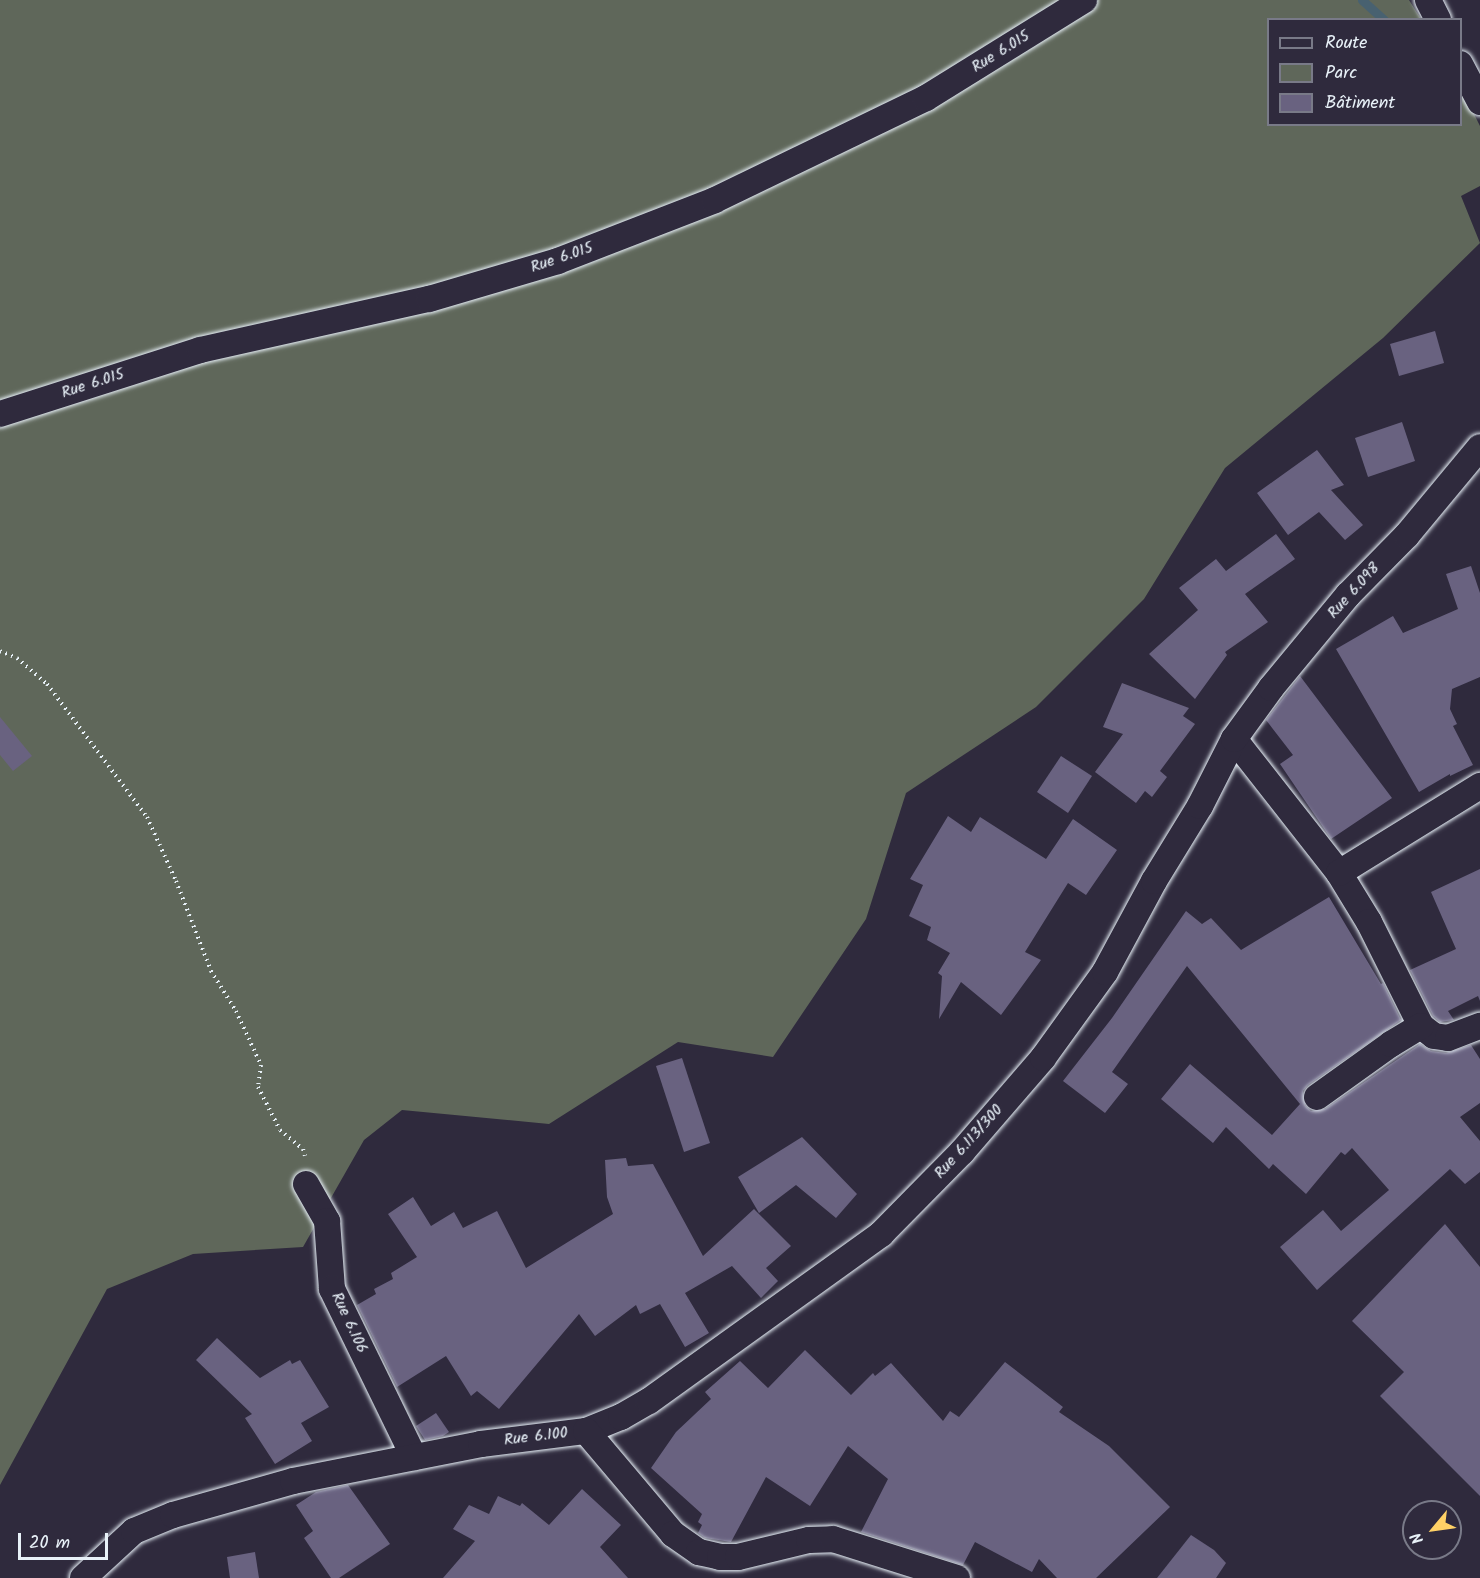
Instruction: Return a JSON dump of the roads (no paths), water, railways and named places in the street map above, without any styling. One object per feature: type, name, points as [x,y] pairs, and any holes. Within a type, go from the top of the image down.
[{"type":"street","name":"Rue 6.015","points":[[0,414],[200,350],[429,299],[558,261],[715,200],[926,98],[1084,0]]},
{"type":"street","points":[[1428,0],[1437,18]]},
{"type":"street","points":[[1462,66],[1480,102]]},
{"type":"street","name":"Rue 6.098","points":[[1234,739],[1271,688],[1348,595],[1407,535],[1480,447]]},
{"type":"street","points":[[1234,739],[1339,873],[1369,922],[1421,1026],[1434,1036],[1448,1038],[1480,1026]]},
{"type":"street","name":"Rue 6.113/300","points":[[586,1431],[621,1417],[649,1401],[881,1234],[962,1152],[1043,1058],[1105,972],[1154,881],[1200,806],[1234,739]]},
{"type":"street","points":[[1339,873],[1480,786]]},
{"type":"street","points":[[1317,1097],[1391,1044],[1421,1026]]},
{"type":"street","name":"Rue 6.106","points":[[306,1184],[327,1221],[333,1289],[414,1457]]},
{"type":"street","name":"Rue 6.100","points":[[83,1578],[134,1531],[173,1515],[292,1481],[481,1444],[586,1431],[673,1534],[699,1552],[720,1557],[738,1557],[809,1540],[833,1539],[957,1578]]},
{"type":"waterway","points":[[1362,0],[1382,18]]}]
